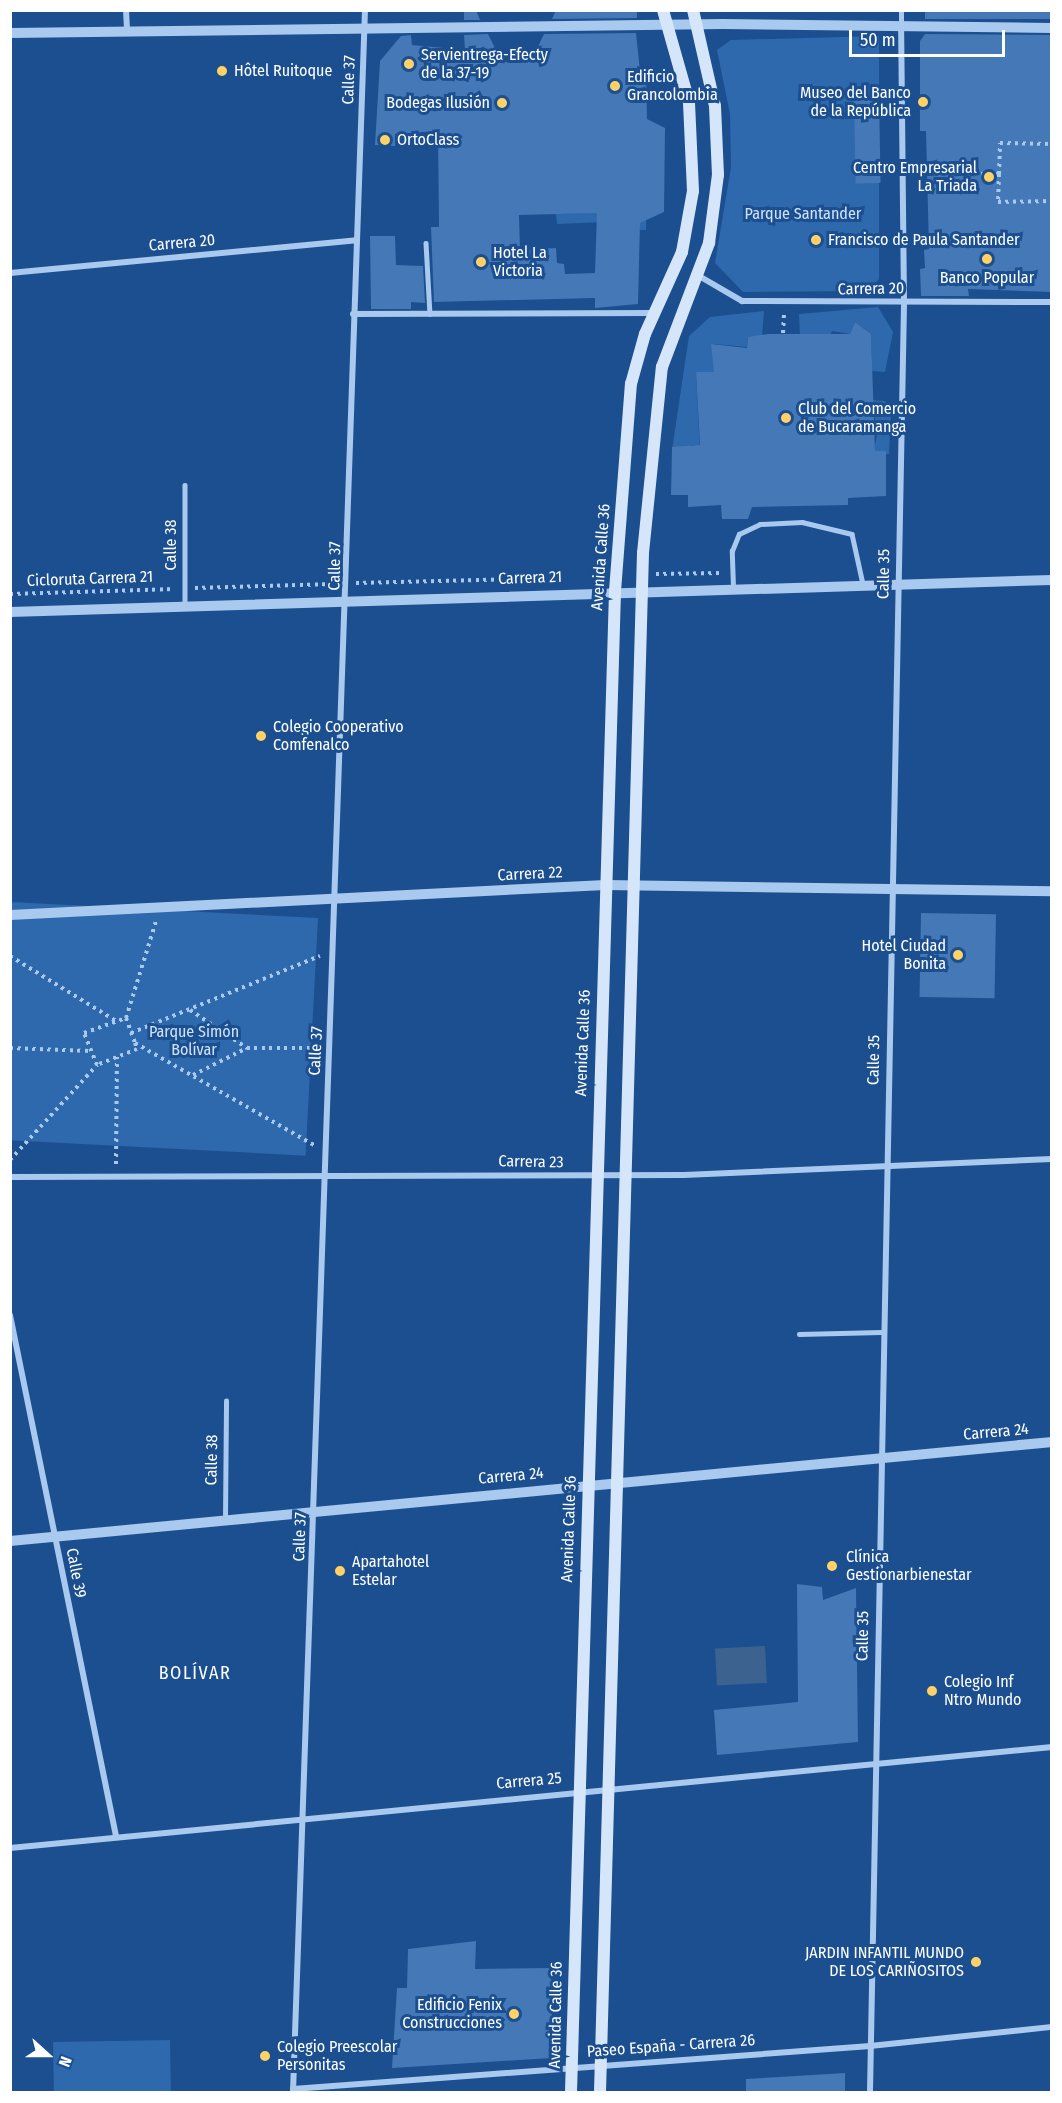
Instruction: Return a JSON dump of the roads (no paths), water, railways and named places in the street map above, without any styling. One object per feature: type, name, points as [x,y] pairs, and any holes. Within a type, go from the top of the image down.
[{"type":"main road","name":"Avenida Calle 36","points":[[571,2092],[586,1484],[615,591],[631,384],[654,313],[682,252],[693,192],[689,102],[665,24],[663,10]]},
{"type":"main road","points":[[600,2092],[623,1176],[641,590],[659,383],[669,338],[699,276],[715,210],[718,140],[693,10]]},
{"type":"street","points":[[126,10],[127,32]]},
{"type":"street","name":"Calle 37","points":[[293,2091],[314,1510],[323,1173],[335,950],[348,599],[353,314],[365,10]]},
{"type":"street","points":[[901,28],[902,10]]},
{"type":"street","points":[[10,33],[665,24],[1052,28]]},
{"type":"street","name":"Calle 35","points":[[870,2092],[881,1332],[904,302],[901,28]]},
{"type":"street","name":"Carrera 20","points":[[10,273],[356,240]]},
{"type":"street","name":"Carrera 20","points":[[699,276],[727,297],[784,303],[1052,302]]},
{"type":"street","points":[[353,314],[654,313]]},
{"type":"street","name":"Carrera 21","points":[[10,612],[185,604],[733,587],[1052,580]]},
{"type":"street","name":"Carrera 22","points":[[10,915],[605,885],[891,887],[1052,891]]},
{"type":"street","name":"Carrera 23","points":[[10,1177],[323,1173],[623,1176],[1052,1159]]},
{"type":"street","name":"Calle 39","points":[[10,1315],[116,1836]]},
{"type":"street","name":"Carrera 24","points":[[10,1541],[586,1484],[1052,1442]]},
{"type":"street","name":"Carrera 25","points":[[10,1848],[303,1816],[1052,1747]]},
{"type":"street","name":"Paseo España - Carrera 26","points":[[293,2091],[571,2067],[870,2046],[1052,2027]]},
{"type":"lane","points":[[426,243],[430,314]]},
{"type":"lane","name":"Calle 38","points":[[185,486],[185,604]]},
{"type":"lane","points":[[733,587],[732,551],[739,534],[760,524],[802,522],[852,534],[864,584]]},
{"type":"lane","points":[[799,1334],[881,1332]]},
{"type":"lane","name":"Calle 38","points":[[225,1519],[226,1401]]},
{"type":"place","name":"Servientrega-Efecty de la 37-19","points":[[409,64]]},
{"type":"place","name":"Hôtel Ruitoque","points":[[222,71]]},
{"type":"place","name":"Edificio Grancolombia","points":[[615,86]]},
{"type":"place","name":"Museo del Banco de la República","points":[[923,102]]},
{"type":"place","name":"Bodegas Ilusión","points":[[502,103]]},
{"type":"place","name":"OrtoClass","points":[[385,140]]},
{"type":"place","name":"Centro Empresarial La Triada","points":[[989,177]]},
{"type":"place","name":"Francisco de Paula Santander","points":[[816,240]]},
{"type":"place","name":"Banco Popular","points":[[987,259]]},
{"type":"place","name":"Hotel La Victoria","points":[[481,262]]},
{"type":"place","name":"Club del Comercio de Bucaramanga","points":[[786,418]]},
{"type":"place","name":"Colegio Cooperativo Comfenalco","points":[[261,736]]},
{"type":"place","name":"Hotel Ciudad Bonita","points":[[958,955]]},
{"type":"place","name":"Clínica Gestionarbienestar","points":[[832,1566]]},
{"type":"place","name":"Apartahotel Estelar","points":[[340,1571]]},
{"type":"place","name":"Colegio Inf Ntro Mundo","points":[[932,1691]]},
{"type":"place","name":"JARDIN INFANTIL MUNDO DE LOS CARIÑOSITOS","points":[[976,1962]]},
{"type":"place","name":"Edificio Fenix Construcciones","points":[[514,2014]]},
{"type":"place","name":"Colegio Preescolar Personitas","points":[[265,2056]]},
{"type":"district","name":"BOLÍVAR","points":[[195,1673]]},
{"type":"park label","name":"Parque Santander","points":[[803,214]]},
{"type":"park label","name":"Parque Simón Bolívar","points":[[194,1041]]}]
